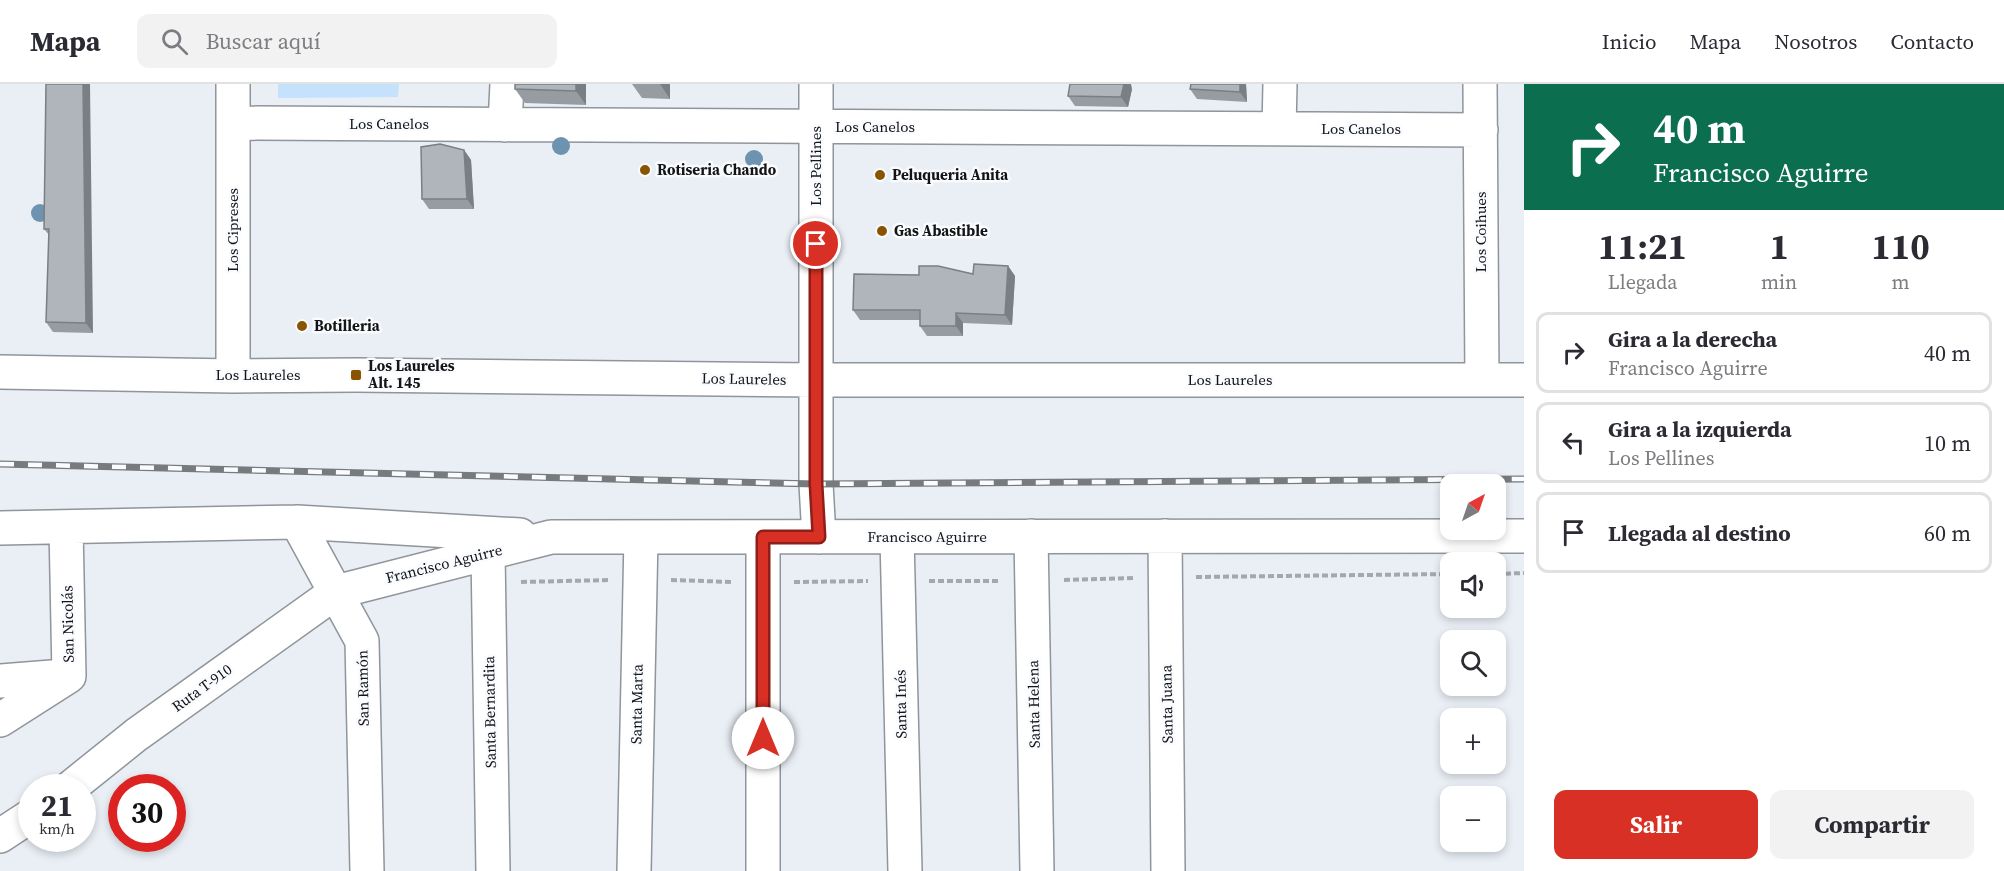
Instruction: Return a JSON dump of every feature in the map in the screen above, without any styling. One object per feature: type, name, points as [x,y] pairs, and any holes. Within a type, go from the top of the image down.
[{"type":"street","name":"Los Cipreses","points":[[233,84],[233,376]]},
{"type":"street","points":[[505,125],[507,84]]},
{"type":"street","name":"Los Pellines","points":[[816,84],[816,484],[819,537]]},
{"type":"street","points":[[1279,129],[1280,84]]},
{"type":"street","name":"Los Coihues","points":[[1480,84],[1482,380]]},
{"type":"street","name":"Los Canelos","points":[[233,123],[1481,130]]},
{"type":"street","name":"Los Laureles","points":[[0,372],[816,380],[1524,380]]},
{"type":"street","points":[[0,528],[297,522],[550,537]]},
{"type":"street","name":"San Ramón","points":[[297,522],[362,641],[367,871]]},
{"type":"street","name":"San Nicolás","points":[[0,720],[69,676],[66,526]]},
{"type":"street","name":"Santa Helena","points":[[1031,536],[1037,871]]},
{"type":"street","name":"Francisco Aguirre","points":[[336,592],[550,537],[1524,536]]},
{"type":"street","name":"Santa Marta","points":[[634,871],[641,537]]},
{"type":"street","points":[[763,537],[763,871]]},
{"type":"street","name":"Santa Inés","points":[[897,537],[905,871]]},
{"type":"street","name":"Santa Juana","points":[[1165,537],[1168,871]]},
{"type":"street","name":"Santa Bernardita","points":[[488,553],[493,871]]},
{"type":"street","name":"Ruta T-910","points":[[87,774],[136,735],[336,592]]},
{"type":"street","points":[[0,681],[69,676]]},
{"type":"street","points":[[0,836],[18,824]]},
{"type":"path","points":[[1506,574],[1524,573]]},
{"type":"shaded area","points":[[278,84],[399,84],[398,97],[278,98]]},
{"type":"building","points":[[46,84],[83,84],[86,323],[46,322],[49,229],[44,229]]},
{"type":"building","points":[[515,84],[576,84],[576,91],[515,89]]},
{"type":"building","points":[[1070,84],[1124,84],[1121,97],[1068,96]]},
{"type":"building","points":[[1191,84],[1240,84],[1240,92],[1190,89]]},
{"type":"building","points":[[440,144],[464,150],[467,199],[422,199],[421,147]]},
{"type":"building","points":[[974,264],[1008,266],[1005,315],[956,313],[956,326],[920,326],[920,310],[853,310],[854,274],[919,275],[919,266],[938,266],[973,274]]},
{"type":"railway","points":[[0,464],[816,484],[1524,479]]},
{"type":"place","name":"Rotiseria Chando","points":[[645,170]]},
{"type":"place","name":"Peluqueria Anita","points":[[880,175]]},
{"type":"place","name":"Gas Abastible","points":[[882,231]]},
{"type":"place","name":"Botilleria","points":[[302,326]]},
{"type":"place","name":"Los Laureles Alt. 145","points":[[356,375]]},
{"type":"route","points":[[763,738],[763,537],[819,537],[816,484],[816,244]]}]
